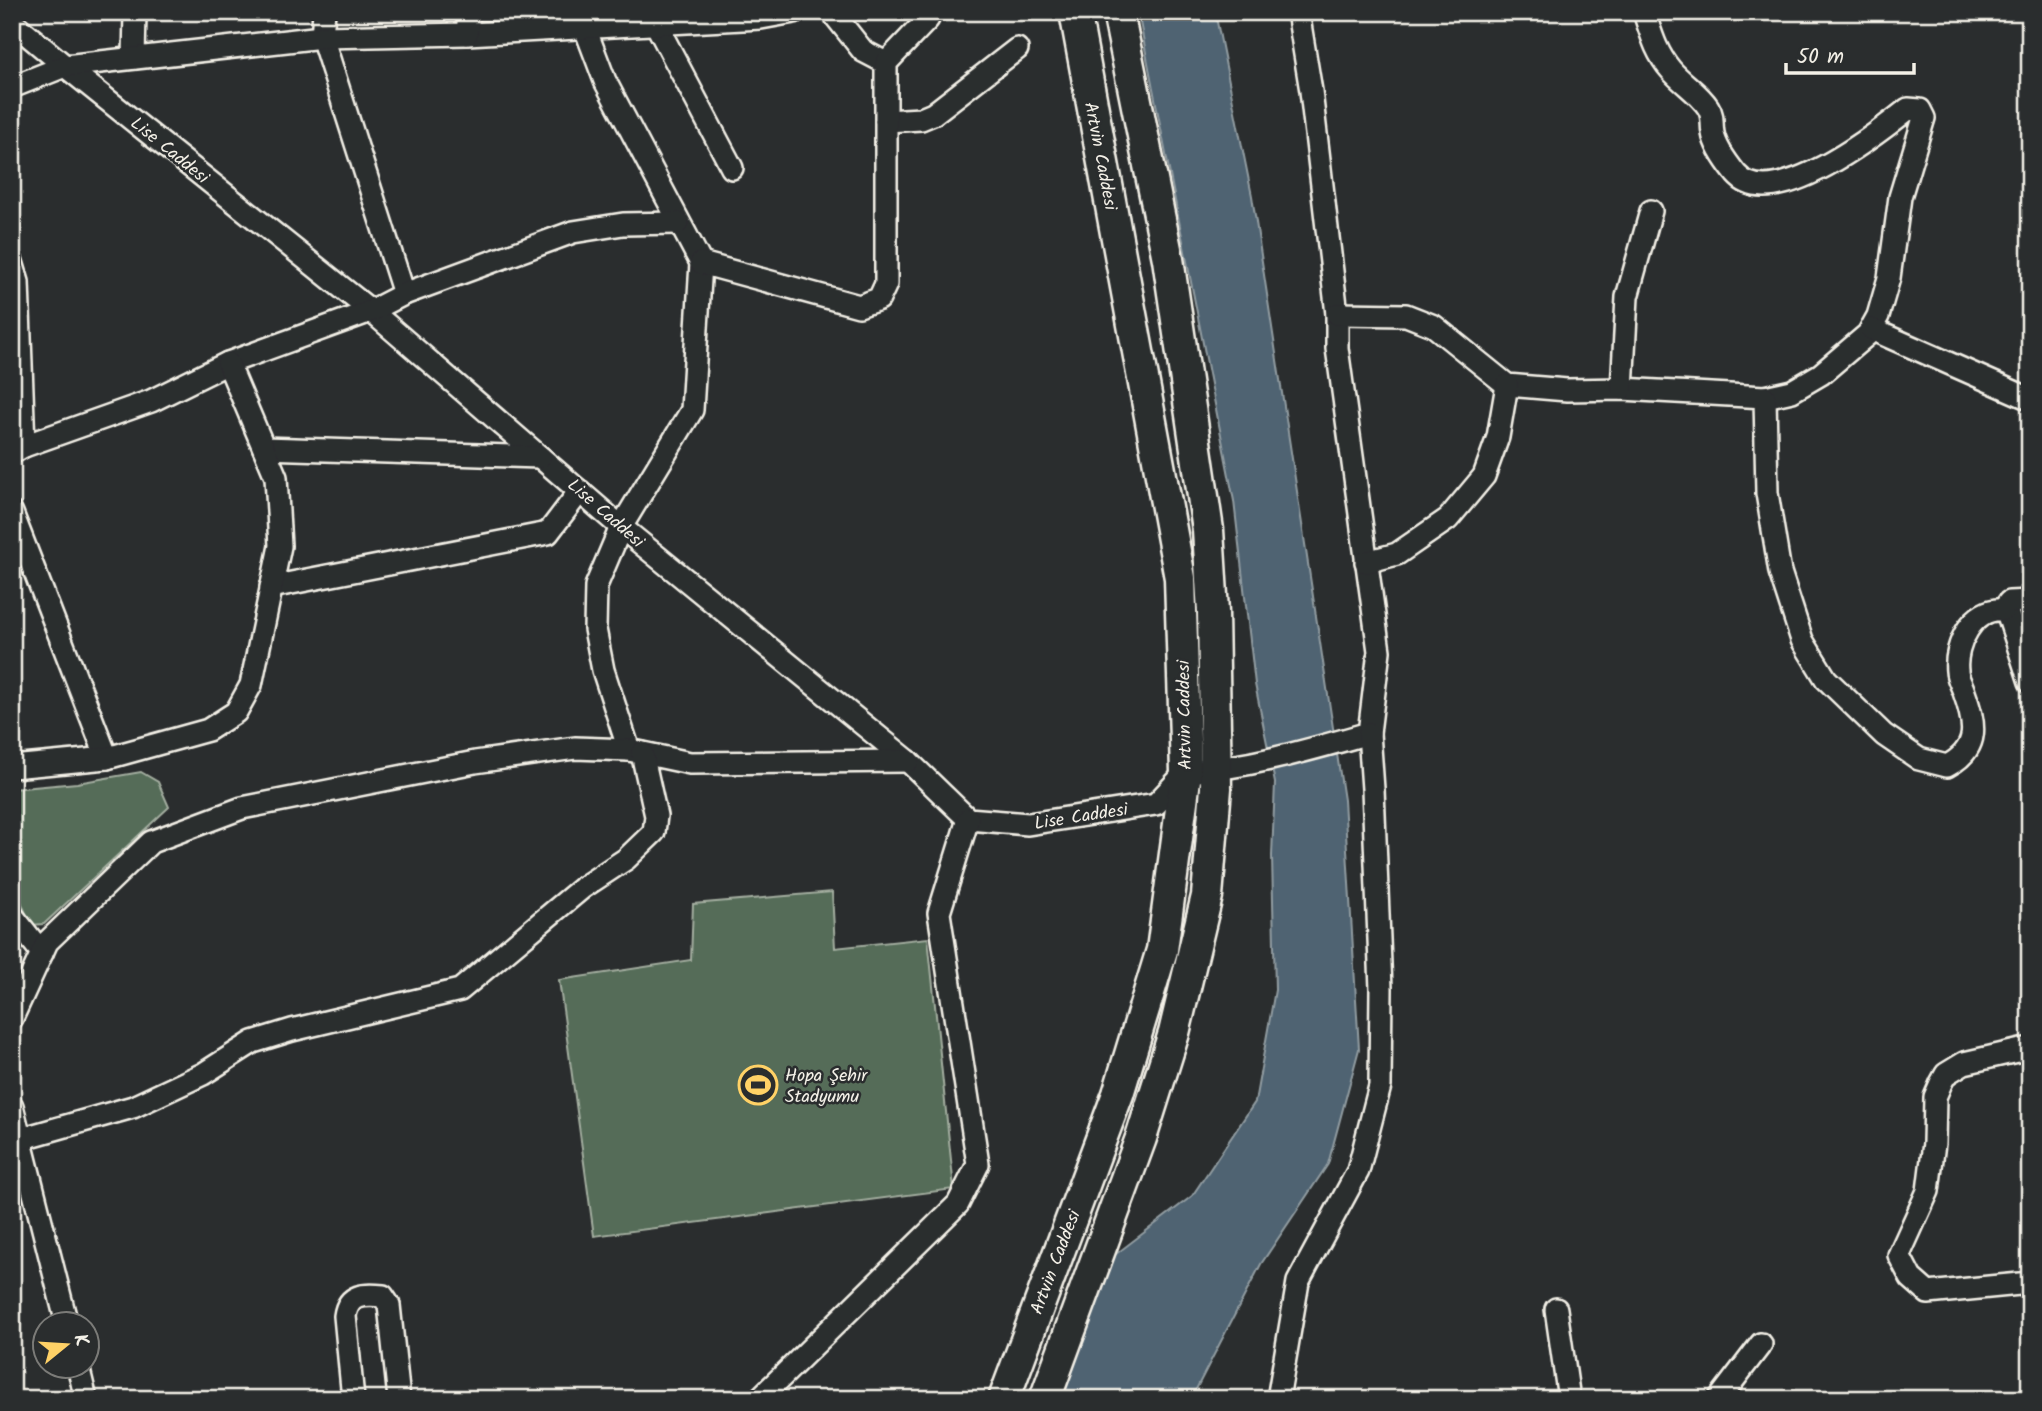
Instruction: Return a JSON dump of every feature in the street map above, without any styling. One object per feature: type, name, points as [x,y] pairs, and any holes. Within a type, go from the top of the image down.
[{"type":"highway","name":"Artvin Caddesi","points":[[1045,1399],[1141,1138],[1174,1034],[1207,896],[1201,771],[1180,578],[1075,12]]},
{"type":"highway","name":"Artvin Caddesi","points":[[1004,1399],[1118,1094],[1163,950],[1201,771],[1213,612],[1208,530],[1168,259],[1118,12]]},
{"type":"street","points":[[134,58],[135,12]]},
{"type":"street","points":[[324,12],[322,37],[404,294]]},
{"type":"street","points":[[467,34],[469,12]]},
{"type":"street","points":[[12,87],[65,66],[322,37],[585,28],[761,18],[794,12]]},
{"type":"street","points":[[832,12],[863,51],[886,63]]},
{"type":"street","points":[[701,262],[859,306],[879,299],[886,284],[886,63],[928,19],[922,12]]},
{"type":"street","points":[[1278,1399],[1298,1282],[1358,1171],[1381,1086],[1381,989],[1369,733],[1378,651],[1337,348],[1337,314],[1311,91],[1298,12]]},
{"type":"street","points":[[1337,314],[1406,315],[1434,326],[1507,385],[1567,390],[1622,389],[1765,397],[1792,391],[1821,374],[1868,334],[1878,316],[1889,278],[1900,197],[1924,118],[1920,110],[1908,109],[1863,144],[1813,172],[1761,187],[1748,184],[1738,176],[1726,159],[1713,134],[1713,115],[1706,104],[1670,69],[1656,48],[1644,12]]},
{"type":"street","name":"Lise Caddesi","points":[[12,22],[371,310],[621,527],[908,761],[968,819],[1028,824],[1156,804],[1201,771]]},
{"type":"street","points":[[656,24],[732,168]]},
{"type":"street","points":[[20,1139],[134,1107],[203,1074],[253,1042],[292,1030],[460,990],[582,888],[626,859],[654,832],[656,816],[636,751],[603,670],[595,629],[596,586],[621,527],[692,410],[701,262],[605,81],[585,28]]},
{"type":"street","points":[[886,121],[922,119],[933,114],[1017,49]]},
{"type":"street","points":[[1622,389],[1626,297],[1651,211]]},
{"type":"street","points":[[12,262],[18,282],[18,450],[151,401],[228,363],[573,232],[623,224],[678,223]]},
{"type":"street","points":[[1871,329],[2030,399]]},
{"type":"street","points":[[12,767],[107,758],[208,730],[236,712],[251,685],[280,546],[276,477],[228,363]]},
{"type":"street","points":[[1366,562],[1396,554],[1448,519],[1484,476],[1498,437],[1507,385]]},
{"type":"street","points":[[1765,397],[1767,493],[1780,572],[1802,640],[1826,679],[1884,735],[1919,759],[1947,766],[1961,758],[1970,746],[1972,729],[1969,707],[1956,672],[1958,647],[1977,619],[1992,610],[2003,610],[2008,615],[2030,682]]},
{"type":"street","points":[[264,448],[540,457]]},
{"type":"street","points":[[271,587],[548,533],[580,491]]},
{"type":"street","points":[[12,513],[107,758]]},
{"type":"street","points":[[2003,610],[2009,602],[2030,601]]},
{"type":"street","points":[[1201,771],[1248,764],[1369,733]]},
{"type":"street","points":[[12,1018],[47,942],[150,842],[242,807],[475,762],[575,748],[636,751],[690,763],[908,761]]},
{"type":"street","points":[[760,1399],[958,1204],[978,1164],[939,913],[968,819]]},
{"type":"street","points":[[12,915],[42,953]]},
{"type":"street","points":[[2030,1048],[1964,1063],[1946,1074],[1936,1097],[1928,1191],[1899,1255],[1911,1278],[1928,1293],[2030,1283]]},
{"type":"street","points":[[12,1106],[63,1310]]},
{"type":"street","points":[[353,1399],[345,1316],[353,1300],[365,1294],[383,1296],[389,1305],[399,1399]]},
{"type":"street","points":[[1556,1309],[1569,1399]]},
{"type":"street","points":[[1719,1399],[1761,1344]]},
{"type":"street","points":[[81,1380],[86,1399]]},
{"type":"green space","points":[[141,772],[158,782],[169,807],[44,924],[31,925],[12,881],[12,789],[77,783]]},
{"type":"green space","name":"Hopa Şehir Stadyumu","points":[[832,892],[835,948],[928,938],[954,1189],[594,1236],[559,980],[691,960],[693,904]]},
{"type":"water","points":[[1138,12],[1215,12],[1252,196],[1344,800],[1359,1049],[1328,1164],[1261,1264],[1191,1399],[1057,1399],[1112,1257],[1192,1196],[1255,1102],[1275,990],[1272,856],[1275,783],[1255,684],[1234,501]]},
{"type":"place","name":"Hopa Şehir Stadyumu","points":[[758,1085]]}]
